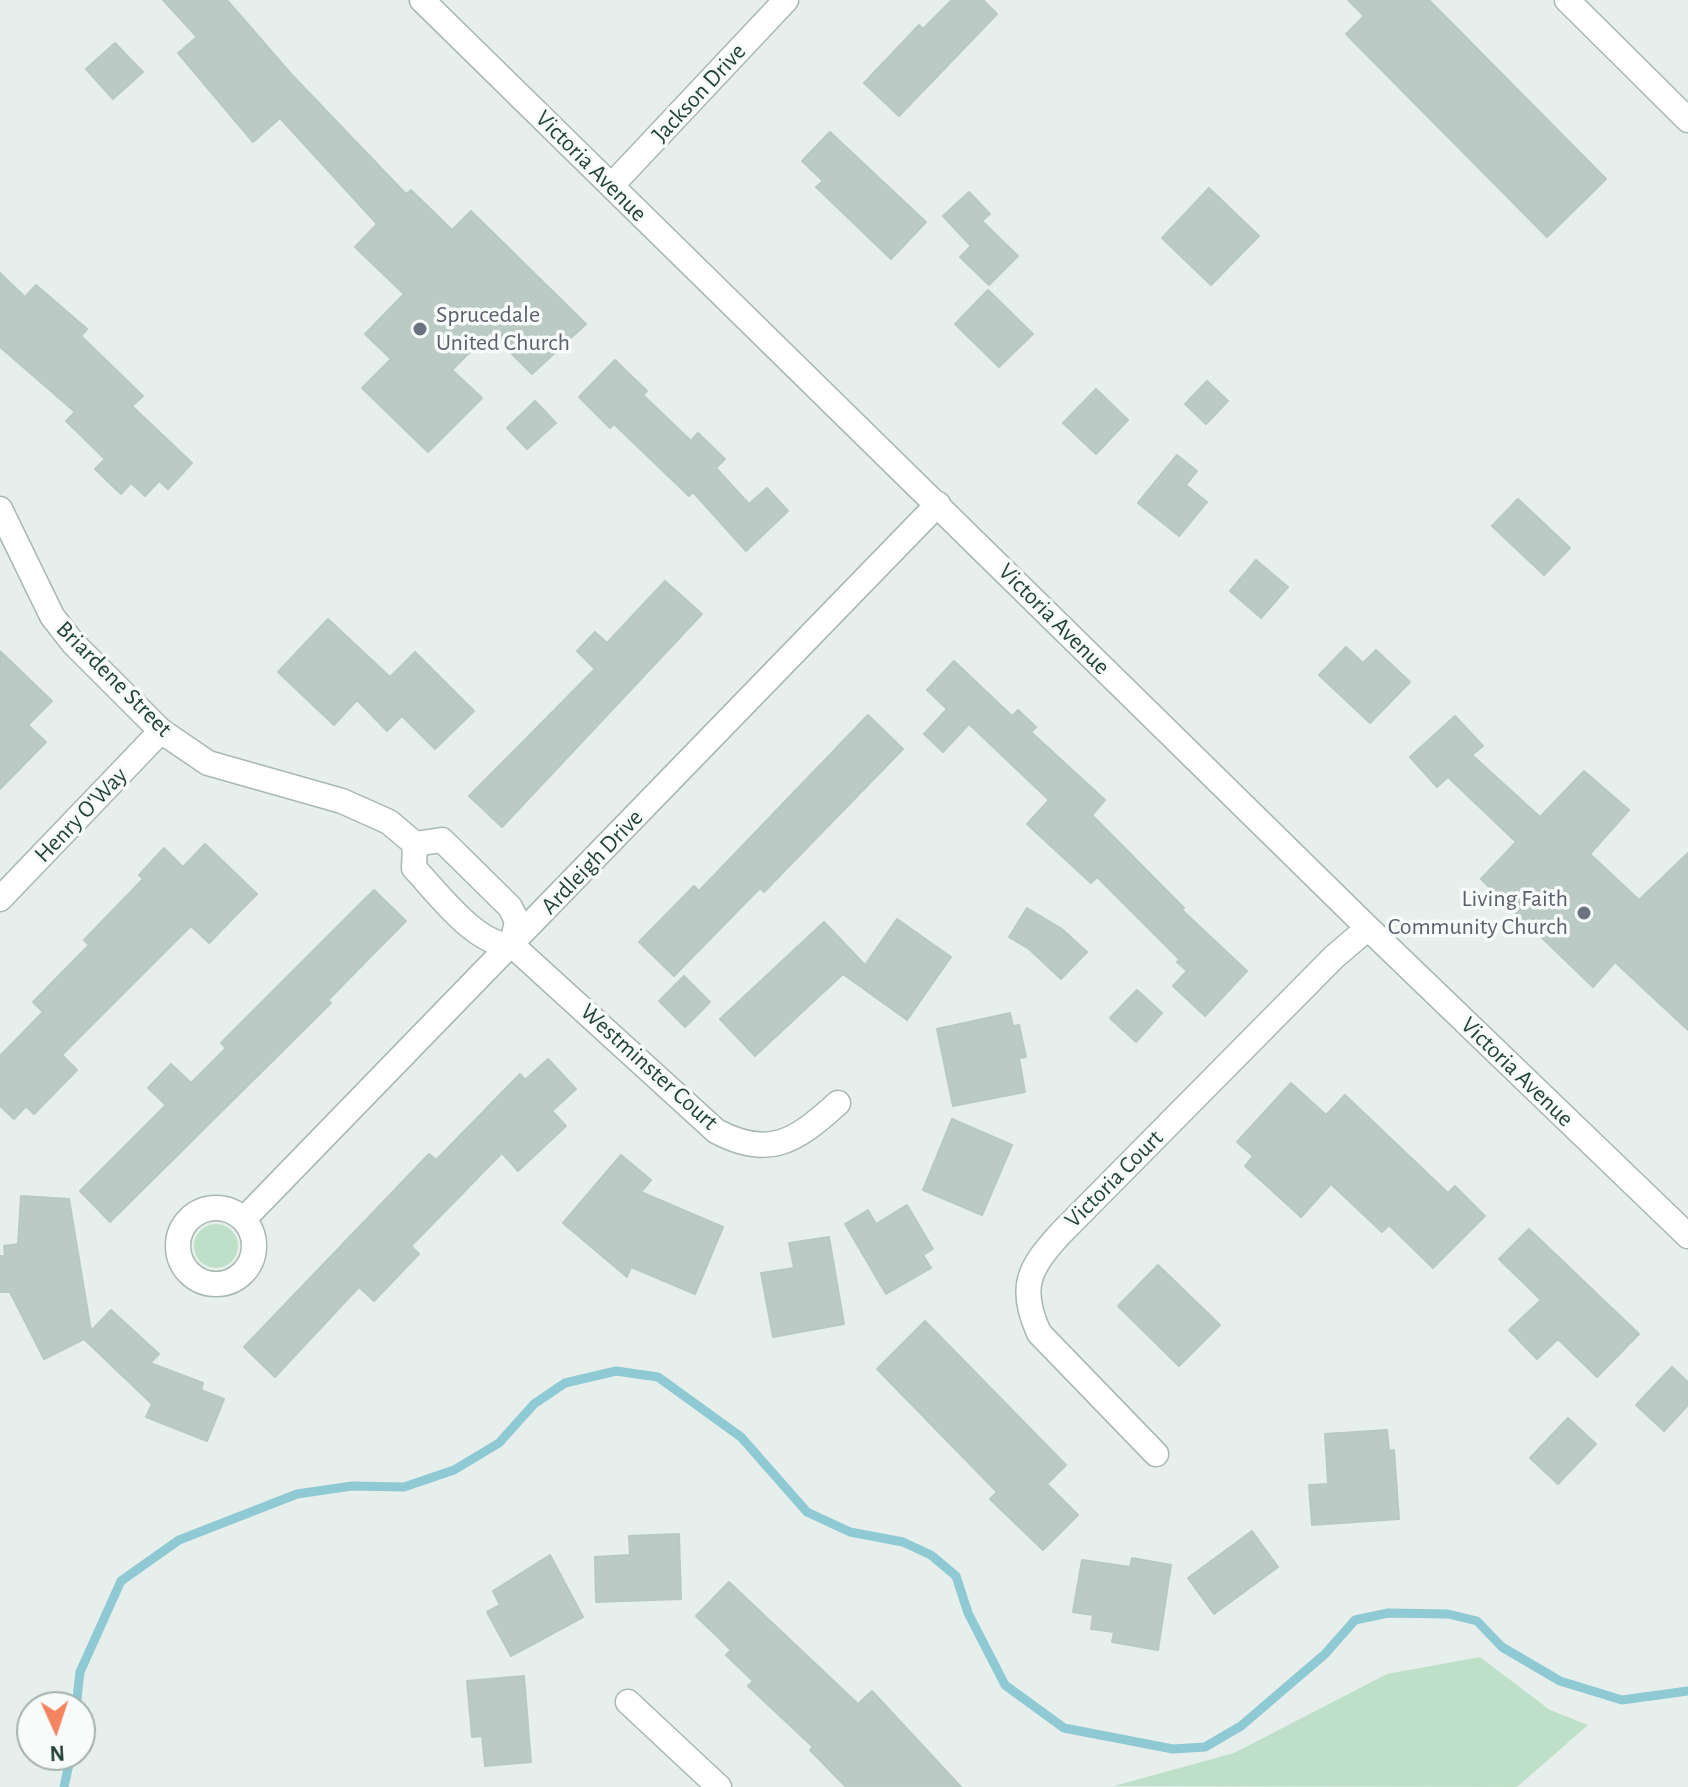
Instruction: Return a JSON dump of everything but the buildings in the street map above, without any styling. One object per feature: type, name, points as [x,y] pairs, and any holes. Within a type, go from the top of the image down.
[{"type":"street","name":"Victoria Avenue","points":[[422,0],[1368,928],[1679,1214],[1688,1236]]},
{"type":"street","name":"Jackson Drive","points":[[612,185],[786,0]]},
{"type":"street","points":[[1567,0],[1688,120]]},
{"type":"street","name":"Ardleigh Drive","points":[[244,1219],[938,504]]},
{"type":"street","name":"Briardene Street","points":[[0,509],[52,616],[73,643],[161,731],[208,763],[342,801],[389,822],[415,844]]},
{"type":"street","name":"Henry O'Way","points":[[0,899],[161,731]]},
{"type":"street","points":[[442,840],[510,907],[517,921],[512,945],[499,945],[479,934],[414,868],[411,855],[415,844],[442,840]]},
{"type":"street","name":"Victoria Court","points":[[1156,1454],[1039,1333],[1030,1313],[1028,1290],[1031,1269],[1061,1233],[1334,957],[1368,928]]},
{"type":"street","name":"Westminster Court","points":[[512,945],[716,1131],[739,1144],[771,1145],[802,1136],[838,1103]]},
{"type":"street","points":[[628,1702],[719,1787]]},
{"type":"green space","points":[[216,1224],[231,1231],[238,1246],[231,1261],[216,1268],[201,1261],[194,1246],[201,1231]]},
{"type":"green space","points":[[1480,1657],[1550,1710],[1588,1725],[1517,1787],[1114,1786],[1234,1753],[1387,1674]]},
{"type":"waterway","points":[[78,1691],[80,1672],[121,1581],[179,1540],[297,1494],[352,1486],[404,1487],[454,1470],[499,1443],[534,1404],[565,1383],[616,1371],[658,1377],[741,1437],[807,1512],[850,1532],[903,1542],[931,1555],[956,1576],[968,1613],[1005,1685],[1064,1728],[1173,1749],[1205,1747],[1241,1726],[1325,1654],[1355,1620],[1388,1613],[1448,1614],[1477,1621],[1502,1647],[1560,1681],[1622,1700],[1688,1691]]},
{"type":"waterway","points":[[64,1787],[68,1771]]},
{"type":"place","name":"Sprucedale United Church","points":[[420,329]]},
{"type":"place","name":"Living Faith Community Church","points":[[1584,913]]}]
